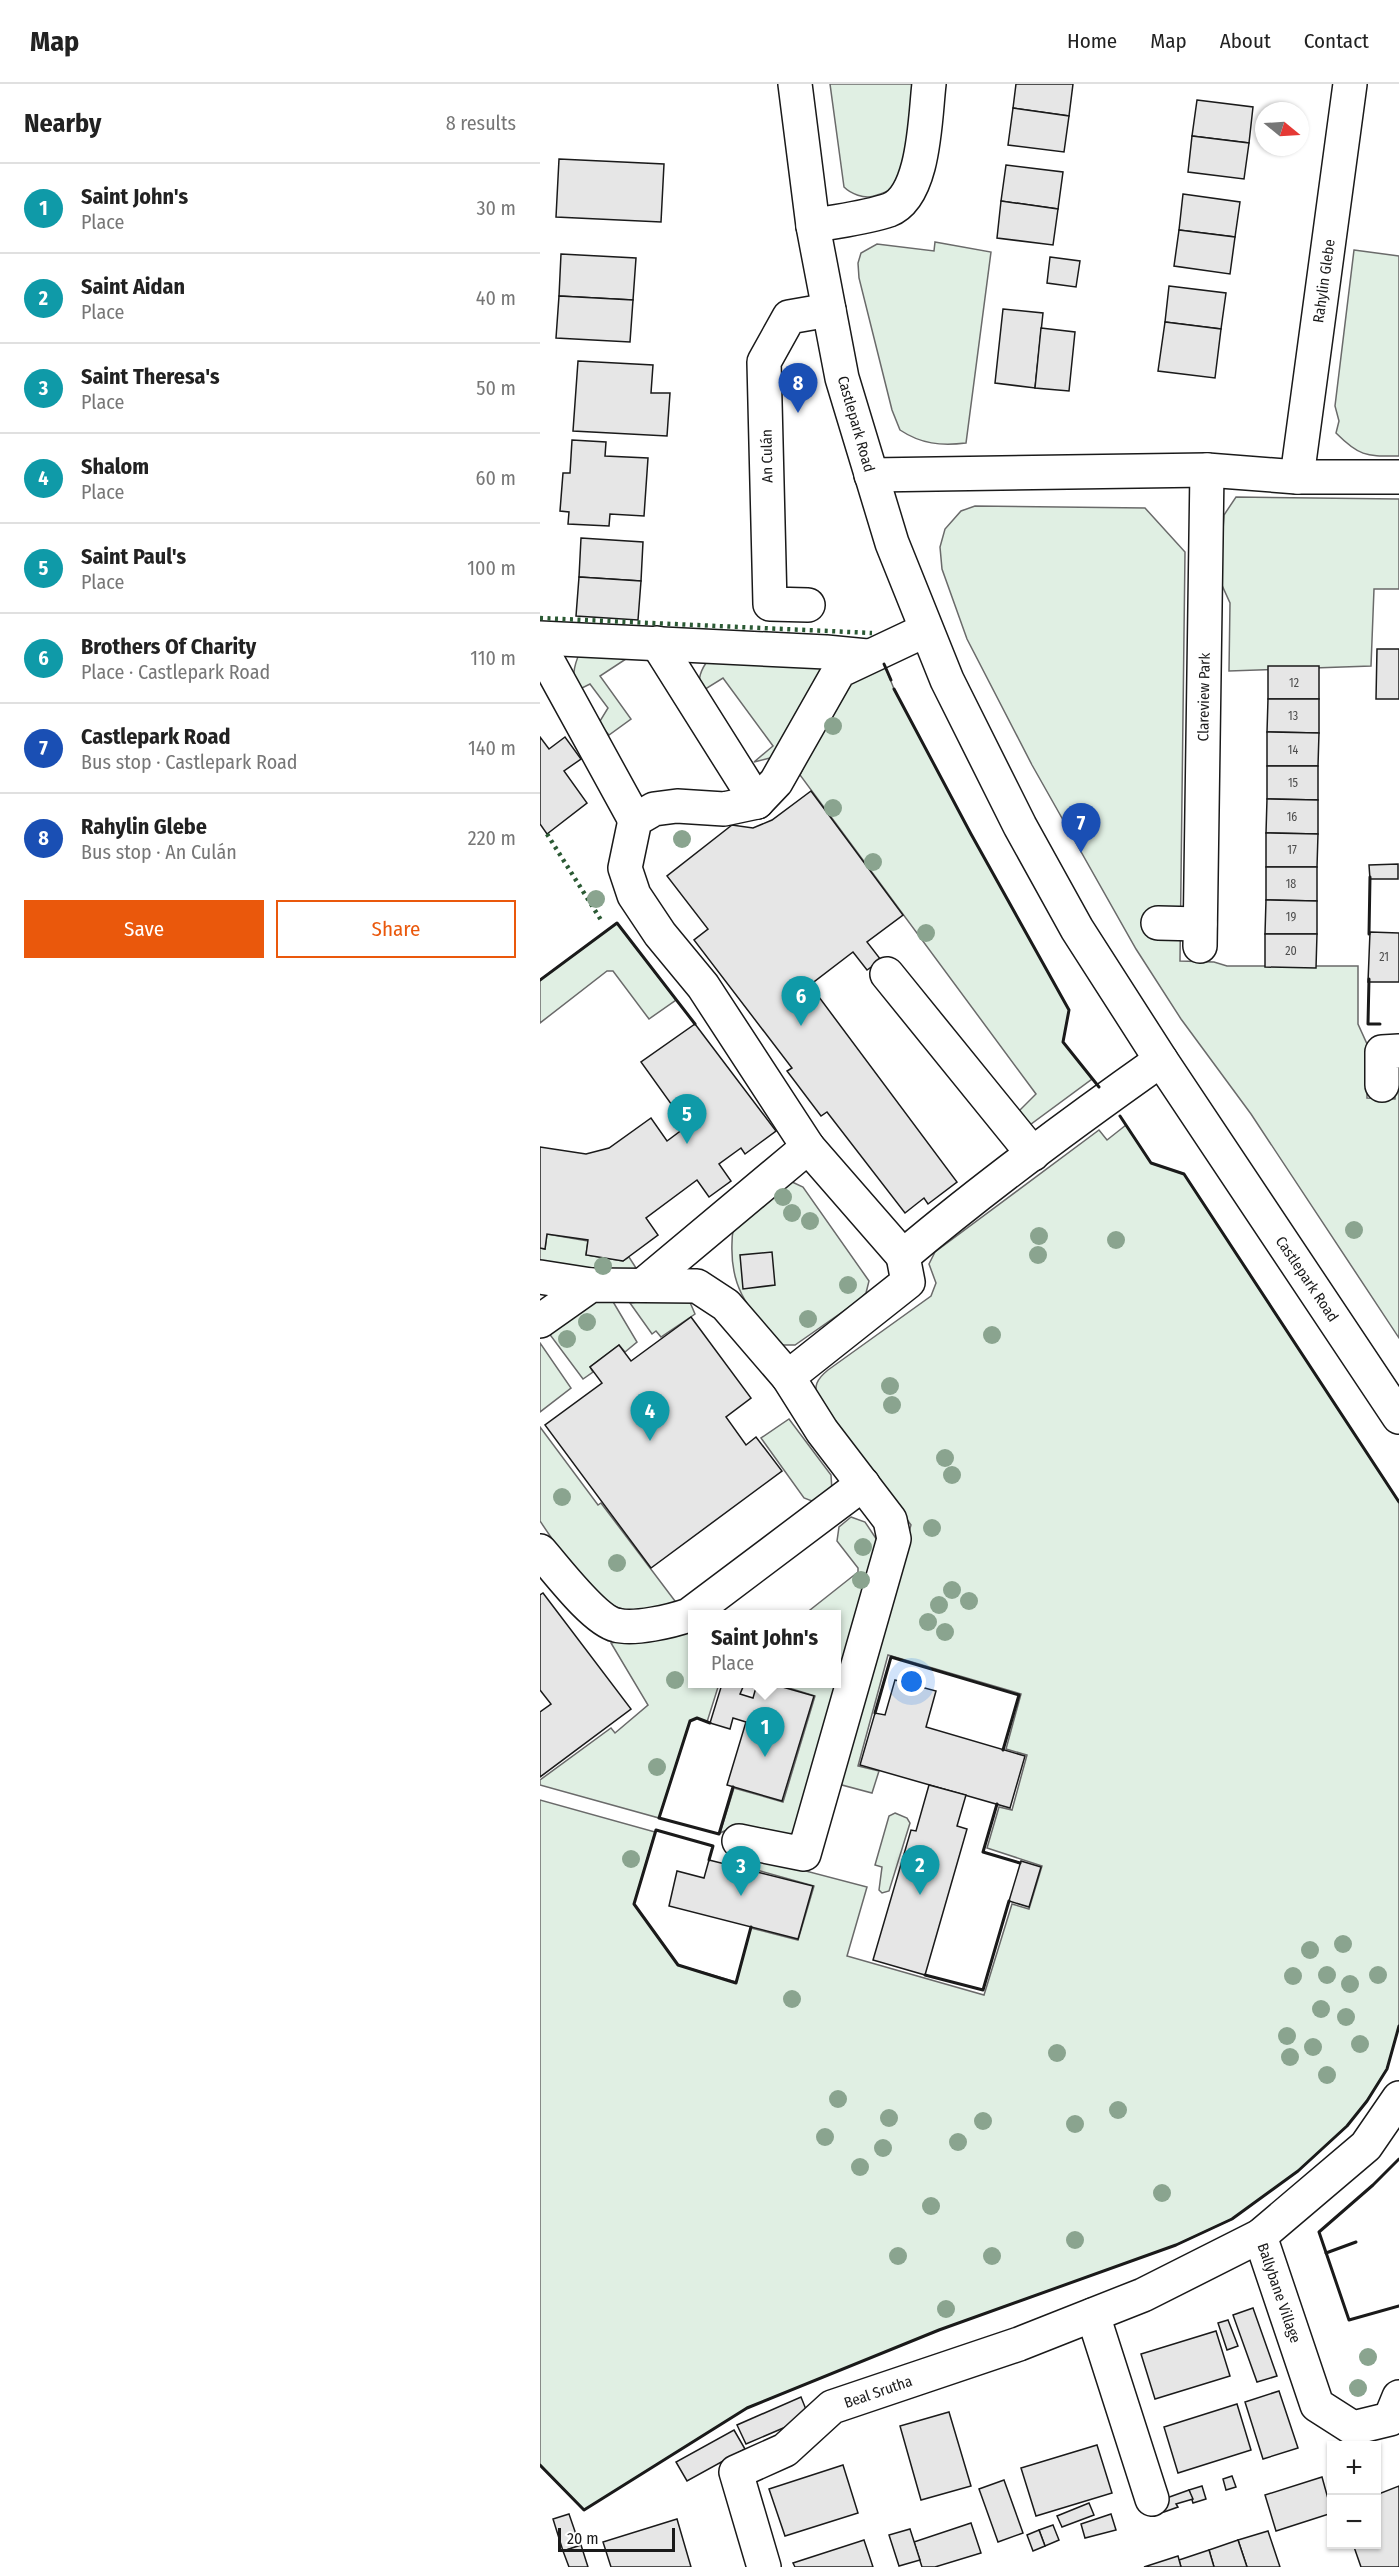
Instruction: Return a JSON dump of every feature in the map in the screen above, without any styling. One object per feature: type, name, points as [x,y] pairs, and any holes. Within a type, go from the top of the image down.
[{"type":"street","name":"Castlepark Road","points":[[795,84],[813,226],[842,378],[892,543],[946,680],[1020,826],[1077,929],[1161,1060],[1399,1417]]},
{"type":"street","points":[[813,226],[890,209],[907,195],[918,168],[929,84]]},
{"type":"street","name":"Rahylin Glebe","points":[[1297,477],[1350,84]]},
{"type":"street","name":"An Culán","points":[[808,605],[770,604],[764,362],[789,317],[829,310]]},
{"type":"street","points":[[871,475],[1207,470],[1297,477],[1399,477]]},
{"type":"street","name":"Clareview Park","points":[[1158,923],[1200,935],[1207,470]]},
{"type":"street","points":[[635,820],[654,809],[677,806],[724,809],[757,802],[776,782],[839,671],[926,630]]},
{"type":"street","points":[[540,638],[867,656]]},
{"type":"street","points":[[657,644],[757,802]]},
{"type":"street","points":[[540,647],[635,820],[626,868],[634,895],[660,934],[703,986],[808,1147],[903,1256],[908,1282],[788,1377]]},
{"type":"street","points":[[887,974],[1033,1154]]},
{"type":"street","points":[[1382,1085],[1391,1052]]},
{"type":"street","points":[[903,1256],[1105,1098],[1161,1060]]},
{"type":"street","points":[[643,1285],[808,1147]]},
{"type":"street","points":[[540,1277],[591,1285],[697,1286],[726,1305],[788,1377],[822,1431],[890,1520],[894,1539],[804,1854],[739,1841]]},
{"type":"street","points":[[540,1321],[591,1285]]},
{"type":"street","points":[[696,1610],[863,1484]]},
{"type":"street","points":[[540,1551],[578,1595],[601,1617],[616,1625],[669,1622],[688,1615]]},
{"type":"street","name":"Ballybane Village","points":[[1399,2098],[1366,2146],[1260,2236],[1317,2405],[1353,2428],[1390,2418],[1399,2397]]},
{"type":"street","name":"Beal Srutha","points":[[764,2567],[736,2472],[785,2450],[832,2407],[1019,2344],[1093,2315],[1143,2295],[1260,2236]]},
{"type":"street","points":[[1093,2315],[1152,2499]]},
{"type":"green space","points":[[830,84],[914,84],[903,168],[895,186],[891,189],[866,197],[854,194],[844,187]]},
{"type":"green space","points":[[935,242],[991,252],[966,443],[932,443],[900,430],[892,410],[859,278],[858,263],[861,253],[877,244],[934,251]]},
{"type":"green space","points":[[1354,250],[1399,256],[1399,456],[1364,454],[1351,447],[1336,433],[1339,421],[1335,406]]},
{"type":"green space","points":[[1236,497],[1399,499],[1399,589],[1374,589],[1371,666],[1229,671],[1230,603],[1221,583],[1223,530],[1224,515]]},
{"type":"green space","points":[[975,506],[1145,508],[1185,552],[1180,961],[1214,962],[1227,966],[1358,966],[1358,1024],[1367,1044],[1367,1098],[1395,1099],[1396,1072],[1399,1072],[1399,1338],[1251,1114],[1181,1019],[1136,949],[1032,765],[967,639],[942,569],[940,547],[945,529],[961,511]]},
{"type":"green space","points":[[580,652],[629,657],[600,676],[631,719],[609,735],[600,721],[608,708],[590,684],[576,691],[574,672]]},
{"type":"green space","points":[[709,659],[831,663],[774,757],[754,762],[773,746],[723,678],[699,693],[700,675]]},
{"type":"green space","points":[[884,664],[894,689],[971,834],[1069,1010],[1063,1042],[1092,1079],[1027,1127],[1015,1115],[1036,1094],[800,775],[830,710],[848,684]]},
{"type":"green space","points":[[617,923],[676,1000],[649,1019],[613,971],[607,971],[540,1023],[540,980]]},
{"type":"green space","points":[[1126,1125],[1151,1163],[1184,1174],[1399,1502],[1399,2026],[1387,2069],[1367,2101],[1347,2126],[1298,2171],[1232,2219],[1176,2245],[939,2330],[747,2408],[584,2510],[540,2465],[540,1800],[655,1832],[634,1904],[678,1965],[736,1982],[751,1928],[798,1940],[814,1886],[746,1867],[749,1856],[867,1887],[847,1956],[984,1995],[1012,1904],[1029,1909],[1042,1866],[987,1848],[999,1807],[1012,1810],[1027,1755],[1006,1749],[1021,1694],[888,1655],[858,1766],[879,1771],[872,1793],[842,1785],[840,1780],[844,1760],[911,1525],[818,1399],[816,1386],[821,1376],[828,1370],[931,1296],[936,1283],[929,1264],[935,1252],[1099,1130],[1107,1140]]},
{"type":"green space","points":[[790,1181],[803,1187],[869,1281],[866,1293],[858,1301],[795,1345],[781,1345],[744,1299],[735,1275],[732,1240],[736,1223]]},
{"type":"green space","points":[[547,1234],[588,1241],[586,1255],[623,1261],[629,1257],[636,1268],[623,1274],[540,1262],[540,1248],[545,1249]]},
{"type":"green space","points":[[662,1299],[689,1300],[695,1314],[661,1337],[656,1331],[652,1334],[630,1303]]},
{"type":"green space","points":[[612,1300],[637,1342],[625,1352],[619,1345],[590,1367],[593,1372],[583,1379],[545,1328],[588,1302]]},
{"type":"green space","points":[[540,1343],[571,1388],[540,1412]]},
{"type":"green space","points":[[789,1419],[831,1475],[832,1491],[817,1503],[804,1498],[761,1438]]},
{"type":"green space","points":[[540,1427],[598,1505],[601,1503],[678,1605],[634,1612],[616,1607],[604,1601],[567,1561],[540,1521]]},
{"type":"green space","points":[[851,1517],[865,1522],[879,1543],[841,1675],[841,1610],[810,1610],[858,1572],[858,1568],[837,1541],[839,1527]]},
{"type":"green space","points":[[688,1629],[688,1688],[718,1688],[707,1722],[697,1718],[690,1721],[659,1818],[540,1785],[540,1780],[611,1728],[615,1733],[648,1705],[611,1643]]},
{"type":"green space","points":[[789,1688],[837,1688],[796,1832],[784,1836],[731,1828],[720,1833],[734,1788],[783,1802],[815,1696]]},
{"type":"green space","points":[[895,1813],[907,1818],[910,1823],[889,1891],[882,1893],[879,1890],[882,1867],[875,1865],[889,1816]]},
{"type":"building","points":[[1016,84],[1073,84],[1069,116],[1013,108]]},
{"type":"building","points":[[1197,100],[1253,107],[1249,143],[1192,136]]},
{"type":"building","points":[[1013,108],[1069,116],[1064,152],[1008,145]]},
{"type":"building","points":[[1192,136],[1249,143],[1244,179],[1188,172]]},
{"type":"building","points":[[559,159],[664,164],[661,222],[556,217]]},
{"type":"building","points":[[1006,165],[1063,172],[1058,209],[1001,201]]},
{"type":"building","points":[[1183,194],[1240,202],[1235,237],[1179,230]]},
{"type":"building","points":[[1001,201],[1058,209],[1053,245],[997,238]]},
{"type":"building","points":[[1179,230],[1235,237],[1230,274],[1174,266]]},
{"type":"building","points":[[561,254],[636,258],[633,300],[559,296]]},
{"type":"building","points":[[1050,257],[1080,261],[1076,287],[1047,283]]},
{"type":"building","points":[[1169,286],[1226,293],[1221,329],[1165,322]]},
{"type":"building","points":[[559,296],[633,300],[630,342],[556,338]]},
{"type":"building","points":[[1003,309],[1043,313],[1035,388],[995,383]]},
{"type":"building","points":[[1165,322],[1221,329],[1215,378],[1158,371]]},
{"type":"building","points":[[1041,328],[1075,332],[1069,391],[1035,388]]},
{"type":"building","points":[[578,361],[653,365],[651,393],[670,393],[667,436],[573,431]]},
{"type":"building","points":[[572,440],[606,442],[605,456],[648,458],[644,516],[610,514],[609,526],[568,524],[569,512],[560,511],[563,473],[570,473]]},
{"type":"building","points":[[581,538],[643,542],[641,581],[579,577]]},
{"type":"building","points":[[579,577],[641,581],[638,620],[576,616]]},
{"type":"building","points":[[1377,649],[1399,649],[1399,699],[1376,699]]},
{"type":"building","points":[[1268,666],[1319,666],[1319,699],[1268,699]]},
{"type":"building","points":[[1268,699],[1319,699],[1319,733],[1267,732]]},
{"type":"building","points":[[1267,732],[1319,733],[1318,766],[1267,766]]},
{"type":"building","points":[[540,737],[549,749],[565,737],[581,759],[564,771],[587,803],[547,834],[540,824]]},
{"type":"building","points":[[1267,766],[1318,766],[1318,800],[1267,799]]},
{"type":"building","points":[[811,791],[903,915],[867,942],[881,960],[867,970],[853,952],[810,985],[957,1182],[928,1204],[924,1198],[905,1213],[827,1112],[821,1116],[787,1071],[792,1068],[694,940],[708,929],[667,876],[732,825],[753,828],[772,820]]},
{"type":"building","points":[[1267,799],[1318,800],[1318,834],[1266,833]]},
{"type":"building","points":[[1266,833],[1318,834],[1317,867],[1266,867]]},
{"type":"building","points":[[1398,864],[1398,879],[1370,879],[1369,865]]},
{"type":"building","points":[[1266,867],[1317,867],[1317,901],[1266,900]]},
{"type":"building","points":[[1266,900],[1317,901],[1317,934],[1265,934]]},
{"type":"building","points":[[1370,932],[1399,933],[1399,982],[1368,982]]},
{"type":"building","points":[[1265,934],[1317,934],[1316,968],[1265,967]]},
{"type":"building","points":[[695,1024],[776,1131],[745,1154],[741,1148],[719,1164],[731,1181],[709,1197],[697,1180],[646,1218],[658,1235],[623,1261],[586,1255],[588,1240],[547,1234],[545,1249],[540,1248],[540,1147],[586,1154],[609,1148],[651,1118],[667,1141],[687,1126],[641,1062]]},
{"type":"building","points":[[772,1252],[775,1285],[743,1289],[740,1255]]},
{"type":"building","points":[[691,1317],[751,1398],[726,1417],[746,1445],[756,1437],[782,1471],[651,1568],[545,1425],[602,1383],[590,1367],[619,1345],[631,1361]]},
{"type":"building","points":[[543,1593],[631,1709],[540,1777],[540,1712],[551,1704],[540,1690],[540,1595]]},
{"type":"building","points":[[895,1680],[936,1691],[926,1727],[1025,1756],[1010,1808],[860,1765],[875,1713],[885,1715]]},
{"type":"building","points":[[721,1688],[743,1688],[740,1694],[753,1698],[756,1688],[786,1688],[814,1696],[782,1801],[727,1785],[746,1722],[733,1718],[730,1729],[710,1723]]},
{"type":"building","points":[[929,1785],[966,1795],[957,1826],[967,1829],[925,1975],[873,1960],[911,1830],[916,1831]]},
{"type":"building","points":[[709,1860],[813,1886],[798,1939],[669,1906],[677,1871],[704,1878]]},
{"type":"building","points":[[1021,1861],[1041,1867],[1029,1907],[1009,1901]]},
{"type":"building","points":[[1253,2308],[1277,2376],[1257,2382],[1233,2315]]},
{"type":"building","points":[[1228,2320],[1238,2346],[1227,2350],[1218,2323]]},
{"type":"building","points":[[1216,2331],[1230,2376],[1155,2399],[1141,2354]]},
{"type":"building","points":[[1279,2391],[1298,2448],[1263,2459],[1245,2402]]},
{"type":"building","points":[[801,2397],[809,2417],[746,2444],[737,2425]]},
{"type":"building","points":[[1237,2404],[1251,2450],[1178,2473],[1164,2427]]},
{"type":"building","points":[[949,2412],[971,2486],[921,2500],[900,2426]]},
{"type":"building","points":[[734,2430],[745,2449],[687,2481],[676,2462]]},
{"type":"building","points":[[1097,2445],[1112,2493],[1036,2516],[1021,2468]]},
{"type":"building","points":[[843,2465],[858,2513],[785,2536],[769,2489]]},
{"type":"building","points":[[1232,2476],[1236,2487],[1226,2490],[1223,2479]]},
{"type":"building","points":[[1322,2477],[1327,2495],[1327,2515],[1276,2531],[1265,2495]]},
{"type":"building","points":[[1004,2480],[1023,2533],[998,2542],[979,2489]]},
{"type":"building","points":[[1202,2486],[1206,2499],[1193,2503],[1189,2490]]},
{"type":"building","points":[[1399,2486],[1399,2567],[1361,2567],[1355,2549],[1381,2549],[1381,2493]]},
{"type":"building","points":[[1189,2490],[1193,2499],[1176,2504],[1178,2507],[1164,2512],[1161,2500]]},
{"type":"building","points":[[1089,2503],[1094,2515],[1062,2527],[1057,2516]]},
{"type":"building","points":[[569,2514],[580,2546],[563,2551],[553,2519]]},
{"type":"building","points":[[1111,2514],[1116,2530],[1085,2538],[1081,2524]]},
{"type":"building","points":[[677,2519],[691,2567],[611,2567],[603,2542]]},
{"type":"building","points":[[971,2523],[981,2553],[935,2567],[922,2567],[914,2542]]},
{"type":"building","points":[[1053,2525],[1059,2540],[1045,2546],[1039,2530]]},
{"type":"building","points":[[910,2529],[920,2560],[899,2566],[889,2535]]},
{"type":"building","points":[[1039,2530],[1045,2546],[1033,2551],[1027,2535]]},
{"type":"building","points":[[1268,2531],[1280,2567],[1247,2567],[1238,2540]]},
{"type":"building","points":[[864,2540],[873,2567],[795,2567],[793,2563]]},
{"type":"building","points":[[1238,2540],[1247,2567],[1214,2567],[1209,2550]]},
{"type":"building","points":[[581,2545],[588,2567],[569,2567],[563,2551]]},
{"type":"building","points":[[1209,2550],[1214,2567],[1181,2567],[1179,2560]]},
{"type":"building","points":[[1178,2556],[1181,2567],[1144,2567]]},
{"type":"hedge","points":[[540,618],[872,633]]},
{"type":"hedge","points":[[547,834],[601,920]]},
{"type":"wall","points":[[884,664],[891,680]]},
{"type":"wall","points":[[894,689],[1069,1010],[1063,1042],[1099,1087]]},
{"type":"wall","points":[[1369,934],[1370,877]]},
{"type":"wall","points":[[540,980],[617,923],[695,1024]]},
{"type":"wall","points":[[1369,979],[1368,1024],[1380,1024]]},
{"type":"wall","points":[[1120,1116],[1151,1163],[1184,1174],[1399,1502]]},
{"type":"wall","points":[[875,1713],[891,1657],[1019,1695],[1003,1750]]},
{"type":"wall","points":[[710,1723],[697,1718],[690,1721],[659,1818],[719,1834],[733,1787]]},
{"type":"wall","points":[[997,1804],[983,1852],[1020,1863]]},
{"type":"wall","points":[[709,1860],[713,1846],[656,1830],[634,1904],[678,1965],[736,1983],[751,1927]]},
{"type":"wall","points":[[925,1975],[983,1990],[1009,1901]]},
{"type":"wall","points":[[540,2465],[584,2510],[747,2408],[939,2330],[1176,2245],[1232,2219],[1298,2171],[1347,2126],[1367,2101],[1387,2069],[1399,2026]]},
{"type":"wall","points":[[1399,2159],[1319,2232],[1349,2320],[1399,2306]]},
{"type":"wall","points":[[1326,2253],[1356,2242]]},
{"type":"place","name":"Rahylin Glebe","points":[[798,413]]},
{"type":"place","name":"Castlepark Road","points":[[1081,853]]},
{"type":"place","name":"Brothers Of Charity","points":[[801,1026]]},
{"type":"place","name":"Saint Paul's","points":[[687,1144]]},
{"type":"place","name":"Shalom","points":[[650,1441]]},
{"type":"place","name":"Saint John's","points":[[765,1757]]},
{"type":"place","name":"Saint Aidan","points":[[920,1895]]},
{"type":"place","name":"Saint Theresa's","points":[[741,1896]]}]
